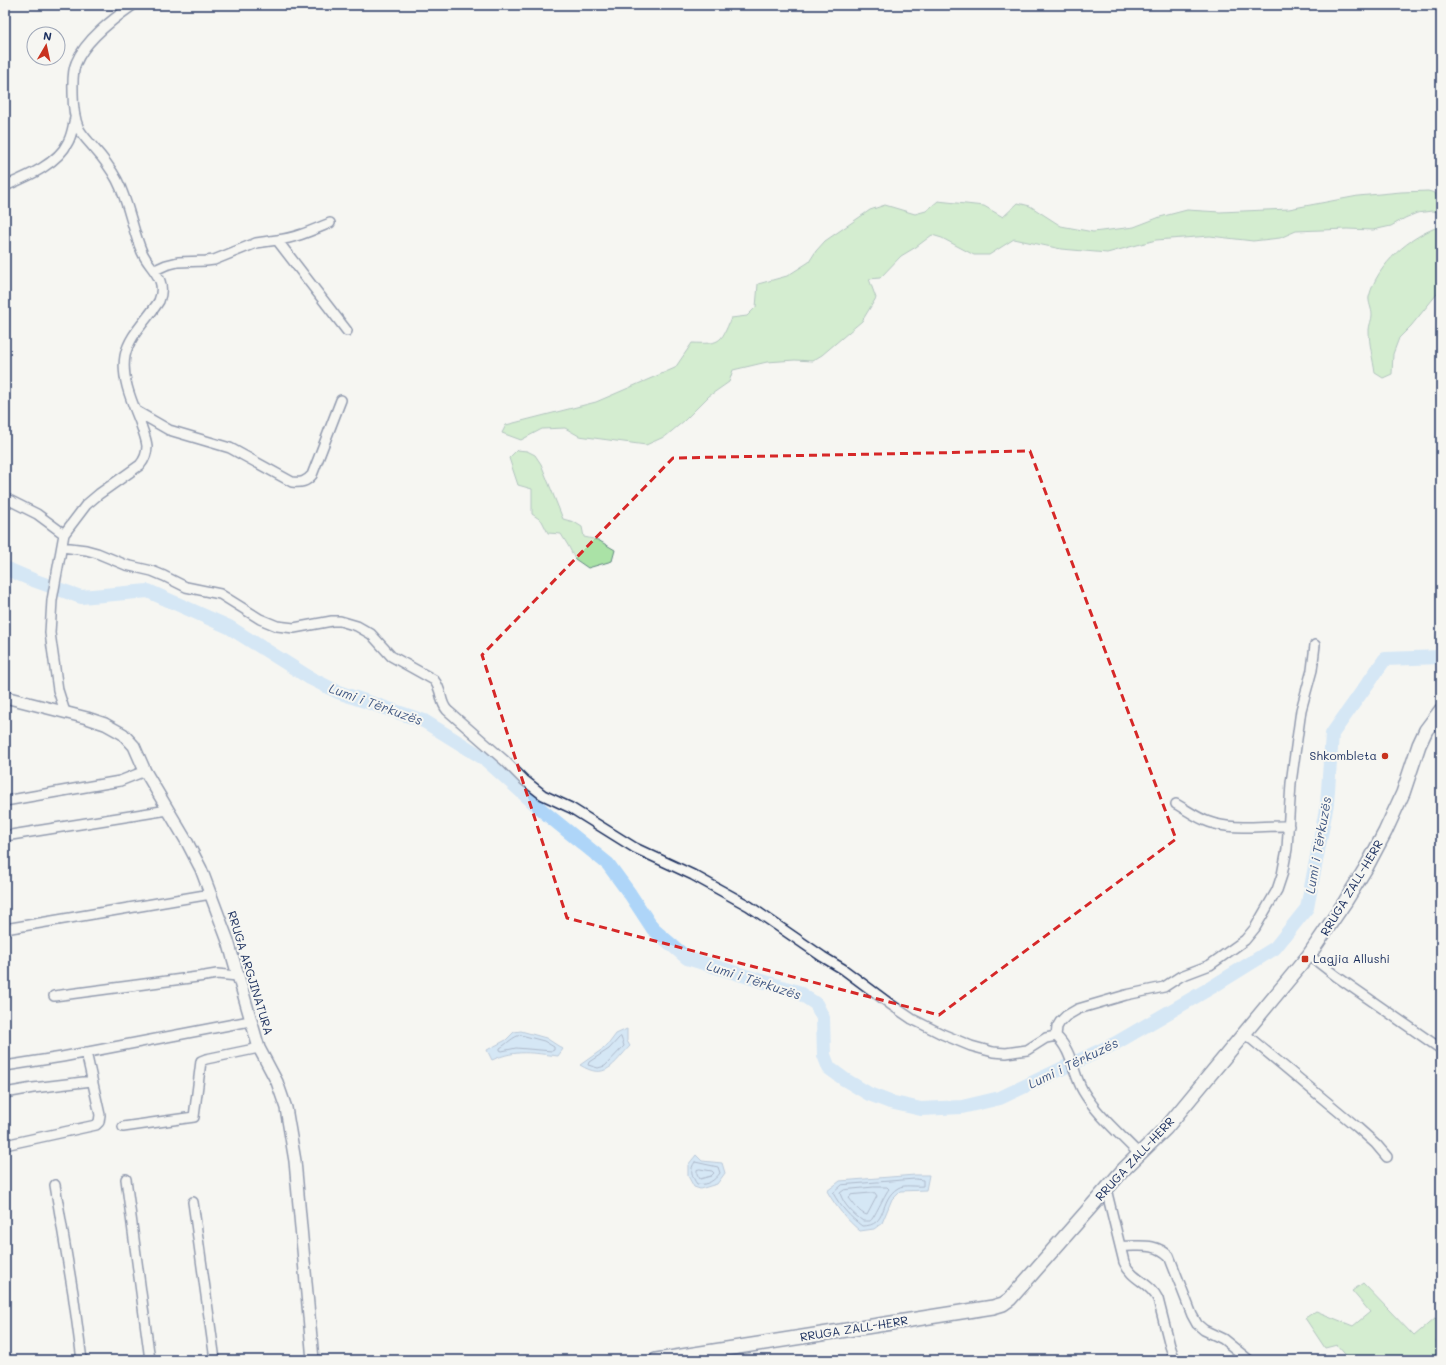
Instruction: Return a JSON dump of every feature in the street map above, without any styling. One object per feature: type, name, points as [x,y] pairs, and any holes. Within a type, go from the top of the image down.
[{"type":"main road","name":"RRUGA ZALL-HERR","points":[[656,1360],[972,1311],[1003,1304],[1016,1294],[1106,1189],[1170,1123],[1309,955],[1345,902],[1367,866],[1403,793],[1421,740],[1426,730],[1441,710]]},
{"type":"street","points":[[65,712],[58,690],[50,633],[52,600],[64,534],[86,505],[114,482],[140,465],[144,460],[147,445],[126,380],[124,368],[125,355],[129,342],[152,312],[161,295],[160,280],[155,270],[143,254],[118,182],[110,168],[80,130],[75,118],[73,100],[73,78],[78,59],[104,28],[129,6]]},
{"type":"street","points":[[66,147],[72,135],[75,118]]},
{"type":"street","points":[[5,186],[41,168],[66,147],[86,139]]},
{"type":"street","points":[[155,270],[178,262],[214,260],[256,243],[287,239],[304,234],[330,223]]},
{"type":"street","points":[[276,240],[347,331]]},
{"type":"street","points":[[136,412],[170,430],[230,448],[292,482],[300,483],[307,480],[312,475],[341,400]]},
{"type":"street","points":[[5,498],[38,514],[64,534]]},
{"type":"street","points":[[62,547],[81,549],[97,553],[126,565],[152,571],[186,587],[220,594],[260,619],[277,626],[294,628],[332,621],[349,623],[364,629],[371,634],[391,656],[434,680],[439,686],[443,706],[505,760],[534,789],[543,795],[571,808],[618,839],[725,891],[843,969],[912,1019],[971,1046],[993,1052],[1006,1053],[1027,1050],[1046,1038],[1056,1036]]},
{"type":"street","points":[[1056,1036],[1057,1027],[1060,1022],[1066,1016],[1078,1009],[1126,995],[1164,987],[1181,976],[1210,965],[1245,940],[1255,928],[1277,890],[1282,875],[1287,849],[1292,776],[1298,732],[1316,645]]},
{"type":"street","name":"RRUGA ARGJINATURA","points":[[5,698],[65,712],[105,724],[123,734],[134,746],[145,771],[187,842],[201,869],[228,941],[259,1048],[277,1082],[286,1108],[295,1161],[313,1360]]},
{"type":"street","points":[[5,801],[120,781],[145,771]]},
{"type":"street","points":[[1176,804],[1204,820],[1223,825],[1249,827],[1289,826]]},
{"type":"street","points":[[5,836],[168,810]]},
{"type":"street","points":[[5,929],[211,894]]},
{"type":"street","points":[[1309,955],[1336,976],[1441,1049]]},
{"type":"street","points":[[54,996],[217,974],[237,976]]},
{"type":"street","points":[[5,1066],[250,1021]]},
{"type":"street","points":[[1244,1033],[1357,1127],[1376,1144],[1387,1157]]},
{"type":"street","points":[[1056,1036],[1067,1051],[1082,1090],[1088,1100],[1139,1154]]},
{"type":"street","points":[[123,1127],[194,1117],[201,1061],[206,1058],[259,1048]]},
{"type":"street","points":[[5,1145],[49,1136],[99,1122],[100,1115],[86,1052]]},
{"type":"street","points":[[5,1093],[92,1081]]},
{"type":"street","points":[[126,1179],[150,1360]]},
{"type":"street","points":[[55,1185],[73,1293],[82,1360]]},
{"type":"street","points":[[1106,1189],[1127,1269],[1132,1275],[1149,1286],[1158,1299],[1175,1360]]},
{"type":"street","points":[[193,1202],[215,1360]]},
{"type":"street","points":[[1120,1246],[1149,1246],[1164,1251],[1169,1256],[1192,1316],[1197,1324],[1204,1330],[1230,1344],[1249,1360]]},
{"type":"highlighted area","points":[[1030,451],[1176,839],[939,1015],[567,918],[482,655],[673,458]]},
{"type":"green space","points":[[1428,191],[1435,193],[1441,212],[1432,211],[1417,213],[1391,226],[1373,230],[1347,229],[1296,231],[1280,238],[1253,241],[1210,236],[1156,240],[1107,253],[1061,249],[1014,239],[989,255],[974,255],[942,238],[932,235],[901,256],[880,278],[869,279],[876,298],[862,321],[822,355],[812,361],[795,360],[767,362],[733,370],[729,382],[709,396],[684,421],[666,436],[646,445],[579,436],[565,428],[542,429],[521,440],[502,433],[506,425],[596,402],[675,368],[692,343],[708,343],[718,341],[724,333],[731,318],[747,316],[756,307],[758,284],[787,276],[809,262],[825,241],[870,210],[885,205],[915,214],[926,211],[938,201],[984,206],[1003,217],[1018,203],[1030,206],[1061,226],[1093,232],[1134,227],[1160,217],[1187,210],[1220,212],[1289,209],[1358,196]]},
{"type":"green space","points":[[1441,226],[1441,289],[1411,326],[1399,338],[1393,354],[1392,374],[1383,378],[1375,373],[1370,341],[1369,328],[1372,315],[1369,297],[1373,285],[1379,273],[1396,253],[1418,237]]},
{"type":"green space","points":[[517,450],[527,451],[535,455],[541,464],[563,519],[574,522],[582,527],[584,537],[598,540],[615,550],[612,561],[588,568],[575,559],[561,534],[548,533],[542,521],[532,514],[532,489],[518,485],[509,458]]},
{"type":"green space","points":[[1363,1283],[1414,1336],[1434,1319],[1441,1321],[1441,1329],[1436,1341],[1441,1348],[1441,1360],[1350,1360],[1337,1345],[1325,1348],[1305,1318],[1316,1311],[1353,1326],[1370,1312],[1352,1291]]},
{"type":"water","points":[[627,1029],[627,1041],[630,1046],[614,1064],[603,1071],[589,1070],[580,1065],[607,1046],[616,1034]]},
{"type":"water","points":[[521,1031],[546,1038],[563,1049],[558,1056],[517,1053],[492,1060],[487,1050],[506,1040],[514,1032]]},
{"type":"water","points":[[696,1155],[702,1161],[722,1163],[725,1173],[717,1184],[700,1189],[694,1187],[688,1176],[688,1165]]},
{"type":"water","points":[[929,1175],[926,1190],[900,1191],[892,1199],[882,1223],[874,1229],[860,1231],[850,1222],[827,1191],[840,1181]]},
{"type":"waterway","name":"Lumi i Tërkuzës","points":[[5,568],[33,580],[81,597],[148,591],[229,627],[310,678],[338,692],[424,721],[485,759],[544,812],[608,864],[653,929],[687,958],[798,992],[816,1004],[823,1018],[824,1055],[829,1068],[869,1094],[890,1102],[921,1109],[962,1107],[1000,1098],[1116,1043],[1275,948],[1307,908],[1327,804],[1332,734],[1385,659],[1441,657]]},
{"type":"place","name":"Shkombleta","points":[[1385,756]]},
{"type":"place","name":"Lagjia Allushi","points":[[1305,959]]}]
